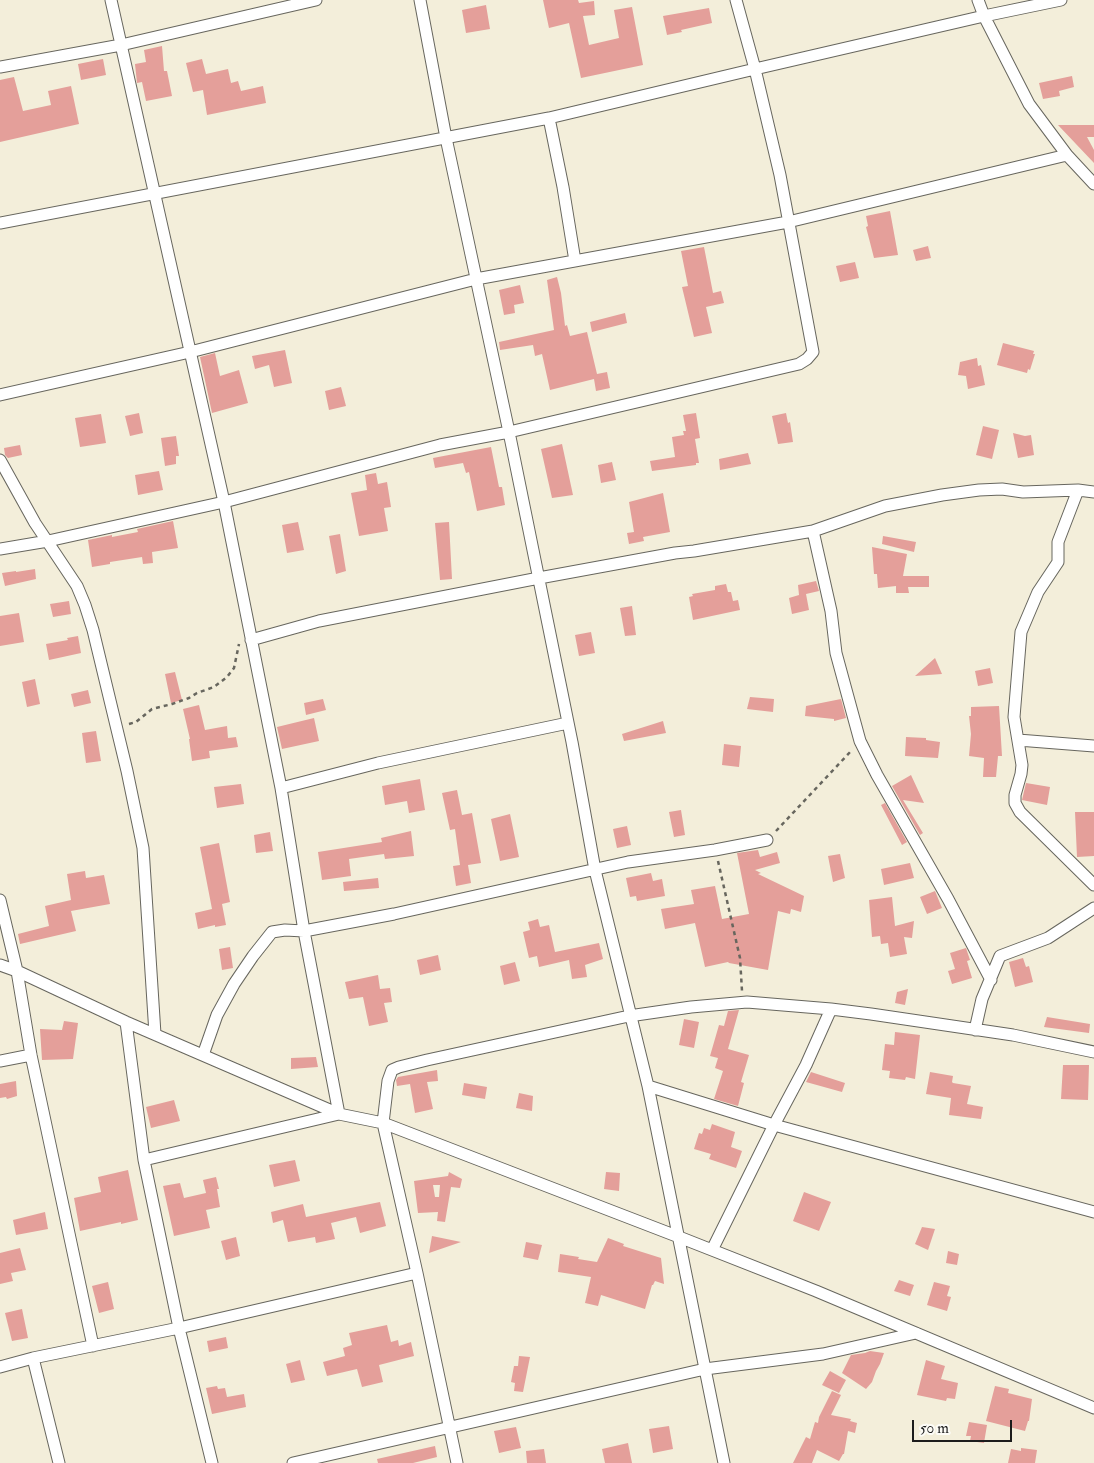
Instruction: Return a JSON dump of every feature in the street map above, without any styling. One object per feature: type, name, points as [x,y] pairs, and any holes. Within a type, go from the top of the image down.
[{"type":"street","points":[[111,0],[224,502],[281,788],[304,931],[339,1114]]},
{"type":"street","points":[[0,67],[121,45],[268,5],[316,0]]},
{"type":"street","points":[[420,0],[446,138],[539,578],[595,870],[629,1016],[648,1086],[724,1463]]},
{"type":"street","points":[[0,549],[48,541],[224,502],[440,445],[509,432],[799,364],[807,359],[813,352],[780,175],[755,68],[736,0]]},
{"type":"street","points":[[978,0],[984,16],[1029,104],[1067,155],[1094,184]]},
{"type":"street","points":[[0,223],[550,118],[755,68],[1061,0]]},
{"type":"street","points":[[550,118],[575,261]]},
{"type":"street","points":[[0,395],[190,352],[476,279],[788,222],[1067,155]]},
{"type":"street","points":[[0,460],[35,523],[77,586],[86,605],[93,630],[129,779],[143,848],[155,1034]]},
{"type":"street","points":[[251,640],[319,621],[539,578],[813,531],[885,506],[942,495],[1002,489],[1024,492],[1078,490],[1094,492]]},
{"type":"street","points":[[1078,490],[1058,542],[1058,562],[1038,592],[1021,632],[1014,718],[1022,765],[1016,789],[1015,803],[1020,812],[1094,885]]},
{"type":"street","points":[[813,531],[828,597],[836,653],[860,741],[991,980]]},
{"type":"street","points":[[281,788],[378,763],[568,723]]},
{"type":"street","points":[[1018,740],[1094,746]]},
{"type":"street","points":[[203,1055],[217,1015],[234,984],[272,932],[285,930],[304,931],[394,914],[628,862],[715,850],[767,840]]},
{"type":"street","points":[[0,900],[17,971],[32,1055],[93,1346]]},
{"type":"street","points":[[975,1030],[982,999],[1000,956],[1048,938],[1094,908]]},
{"type":"street","points":[[0,965],[339,1114],[383,1123],[679,1237],[816,1291],[1094,1408]]},
{"type":"street","points":[[456,1463],[417,1273],[383,1123],[388,1081],[392,1070],[629,1016],[691,1007],[743,1003],[831,1009],[1013,1036],[1094,1052]]},
{"type":"street","points":[[712,1250],[806,1065],[831,1009]]},
{"type":"street","points":[[126,1022],[144,1160],[178,1328],[212,1463]]},
{"type":"street","points":[[0,1061],[32,1055]]},
{"type":"street","points":[[648,1086],[774,1126],[1094,1212]]},
{"type":"street","points":[[144,1160],[339,1114]]},
{"type":"street","points":[[0,1367],[33,1358],[178,1328],[417,1273]]},
{"type":"street","points":[[292,1463],[705,1369],[823,1354],[916,1333]]},
{"type":"street","points":[[33,1358],[59,1463]]},
{"type":"path","points":[[117,733],[128,724],[136,722],[152,709],[189,698],[214,687],[227,677],[234,668],[242,629],[247,622]]},
{"type":"path","points":[[767,840],[860,741]]},
{"type":"path","points":[[715,850],[740,958],[743,1003]]},
{"type":"building","points":[[543,0],[578,0],[579,3],[594,1],[595,15],[583,16],[589,45],[619,38],[614,10],[632,7],[643,65],[581,78],[569,23],[549,28]]},
{"type":"building","points":[[486,5],[490,29],[466,33],[462,10]]},
{"type":"building","points":[[709,8],[712,23],[667,35],[663,16]]},
{"type":"building","points":[[162,46],[164,71],[167,71],[172,96],[146,101],[142,82],[137,83],[135,64],[146,62],[144,50]]},
{"type":"building","points":[[103,59],[106,75],[81,80],[78,64]]},
{"type":"building","points":[[202,59],[206,74],[228,69],[231,83],[238,81],[241,91],[263,86],[266,103],[207,115],[203,90],[193,92],[186,63]]},
{"type":"building","points":[[1072,76],[1074,87],[1059,91],[1060,96],[1043,99],[1039,83]]},
{"type":"building","points":[[14,77],[23,111],[51,105],[48,91],[71,86],[79,124],[0,142],[0,80]]},
{"type":"building","points":[[1058,125],[1094,125],[1094,137],[1087,137],[1094,150],[1094,163]]},
{"type":"building","points":[[890,211],[898,255],[874,258],[866,227],[868,226],[866,216]]},
{"type":"building","points":[[928,246],[931,258],[916,261],[913,250]]},
{"type":"building","points":[[704,247],[713,293],[721,291],[724,303],[706,307],[712,333],[694,337],[682,287],[688,286],[681,251]]},
{"type":"building","points":[[855,262],[859,278],[840,282],[836,266]]},
{"type":"building","points":[[557,277],[565,326],[567,325],[570,336],[587,332],[597,374],[607,372],[610,388],[596,391],[594,379],[550,390],[542,354],[535,356],[533,345],[500,350],[499,342],[554,330],[547,280]]},
{"type":"building","points":[[520,285],[524,303],[514,305],[515,313],[504,315],[499,290]]},
{"type":"building","points":[[625,313],[627,323],[592,332],[590,322]]},
{"type":"building","points":[[1003,343],[1034,351],[1033,354],[1035,354],[1030,370],[1028,369],[1027,373],[997,365]]},
{"type":"building","points":[[285,350],[292,383],[274,387],[269,365],[255,369],[252,356]]},
{"type":"building","points":[[215,353],[220,376],[239,370],[248,403],[212,413],[200,357]]},
{"type":"building","points":[[977,358],[978,366],[981,365],[985,385],[968,389],[966,376],[958,375],[960,362]]},
{"type":"building","points":[[341,387],[346,406],[329,410],[325,391]]},
{"type":"building","points":[[139,413],[143,433],[130,436],[125,416]]},
{"type":"building","points":[[696,413],[700,438],[695,439],[699,463],[652,471],[650,461],[675,457],[672,437],[684,435],[683,431],[686,431],[683,415]]},
{"type":"building","points":[[786,413],[788,423],[790,422],[793,442],[778,444],[772,416]]},
{"type":"building","points":[[101,414],[106,443],[80,447],[75,418]]},
{"type":"building","points":[[983,426],[999,430],[992,459],[976,455]]},
{"type":"building","points":[[1013,433],[1025,436],[1031,435],[1034,455],[1018,458]]},
{"type":"building","points":[[176,436],[179,456],[176,456],[176,464],[165,466],[161,438]]},
{"type":"building","points":[[562,444],[573,495],[552,498],[541,449]]},
{"type":"building","points":[[20,445],[22,455],[8,458],[5,455],[4,448]]},
{"type":"building","points":[[491,447],[499,487],[502,487],[505,505],[477,511],[469,472],[466,473],[463,463],[435,468],[433,458]]},
{"type":"building","points":[[748,453],[751,464],[720,470],[719,459]]},
{"type":"building","points":[[612,462],[616,480],[601,483],[598,465]]},
{"type":"building","points":[[159,471],[163,490],[138,495],[135,475]]},
{"type":"building","points":[[376,473],[378,484],[387,482],[391,507],[384,508],[388,531],[359,536],[351,493],[367,490],[365,475]]},
{"type":"building","points":[[663,493],[670,532],[643,537],[644,541],[629,544],[627,533],[634,532],[629,502]]},
{"type":"building","points":[[173,521],[178,548],[152,552],[153,563],[143,564],[142,557],[92,567],[88,540],[138,532],[137,529]]},
{"type":"building","points":[[298,522],[304,550],[287,553],[282,525]]},
{"type":"building","points":[[449,522],[452,579],[440,580],[435,523]]},
{"type":"building","points":[[340,534],[346,571],[336,574],[329,536]]},
{"type":"building","points":[[883,536],[916,542],[914,552],[882,544]]},
{"type":"building","points":[[872,547],[907,554],[903,576],[929,576],[929,587],[908,587],[909,593],[896,593],[896,586],[878,588],[877,574],[874,574]]},
{"type":"building","points":[[35,569],[36,579],[5,586],[2,573]]},
{"type":"building","points":[[816,581],[819,591],[806,594],[809,610],[792,614],[789,598],[799,595],[798,585]]},
{"type":"building","points":[[726,584],[728,592],[731,592],[733,601],[738,600],[740,610],[693,620],[689,597],[693,596],[692,594],[715,590],[715,586]]},
{"type":"building","points":[[69,601],[71,614],[53,617],[50,604]]},
{"type":"building","points":[[632,606],[636,635],[625,636],[620,608]]},
{"type":"building","points":[[19,613],[24,642],[0,646],[0,616]]},
{"type":"building","points":[[591,632],[595,653],[579,656],[575,635]]},
{"type":"building","points":[[78,636],[81,653],[49,660],[46,644]]},
{"type":"building","points":[[935,658],[942,674],[915,676]]},
{"type":"building","points":[[990,668],[993,683],[978,686],[975,671]]},
{"type":"building","points":[[175,672],[182,700],[171,703],[165,674]]},
{"type":"building","points":[[35,679],[40,704],[27,707],[22,682]]},
{"type":"building","points":[[88,690],[91,703],[74,707],[71,694]]},
{"type":"building","points":[[750,697],[774,699],[773,712],[747,709]]},
{"type":"building","points":[[323,699],[326,710],[306,715],[304,703]]},
{"type":"building","points":[[841,699],[846,718],[834,721],[834,719],[805,716],[806,706]]},
{"type":"building","points":[[199,705],[205,730],[227,726],[228,738],[236,737],[238,747],[209,751],[210,758],[192,761],[190,739],[183,709]]},
{"type":"building","points":[[999,706],[1002,756],[998,756],[996,777],[983,777],[984,758],[969,756],[971,734],[969,716],[971,716],[971,707]]},
{"type":"building","points":[[314,718],[319,741],[282,749],[277,727]]},
{"type":"building","points":[[663,721],[666,733],[624,741],[622,734]]},
{"type":"building","points":[[96,731],[101,761],[86,763],[82,733]]},
{"type":"building","points":[[906,737],[926,738],[926,740],[940,742],[938,758],[905,756]]},
{"type":"building","points":[[724,744],[741,746],[739,767],[722,765]]},
{"type":"building","points":[[911,775],[924,803],[903,800],[923,833],[920,835],[892,786]]},
{"type":"building","points":[[420,779],[425,810],[409,813],[407,801],[385,805],[382,786]]},
{"type":"building","points":[[1026,783],[1050,787],[1047,805],[1022,800]]},
{"type":"building","points":[[241,784],[244,804],[217,808],[214,787]]},
{"type":"building","points":[[457,790],[462,815],[472,813],[481,863],[468,865],[471,883],[456,886],[453,866],[460,865],[455,829],[450,830],[442,793]]},
{"type":"building","points":[[885,803],[907,842],[902,845],[881,805]]},
{"type":"building","points":[[681,810],[685,835],[674,837],[669,812]]},
{"type":"building","points":[[1075,812],[1094,812],[1094,856],[1077,857]]},
{"type":"building","points":[[510,814],[519,857],[500,861],[491,819]]},
{"type":"building","points":[[627,826],[631,845],[617,848],[613,829]]},
{"type":"building","points":[[411,831],[414,856],[385,859],[384,854],[349,859],[351,876],[322,880],[318,852],[382,842],[381,838]]},
{"type":"building","points":[[270,832],[273,851],[256,853],[254,835]]},
{"type":"building","points":[[219,843],[230,902],[222,904],[226,925],[215,927],[215,925],[198,929],[195,913],[212,909],[200,847]]},
{"type":"building","points":[[758,850],[760,857],[777,852],[780,863],[755,870],[761,873],[758,874],[804,896],[801,912],[791,909],[790,914],[778,911],[768,970],[728,962],[705,967],[695,923],[665,929],[661,909],[694,904],[691,890],[715,886],[722,919],[749,914],[737,853]]},
{"type":"building","points":[[840,854],[845,878],[833,882],[828,856]]},
{"type":"building","points":[[910,863],[914,878],[884,885],[881,869]]},
{"type":"building","points":[[85,871],[86,878],[104,875],[110,904],[71,911],[76,931],[20,944],[18,934],[49,926],[45,906],[71,900],[67,874]]},
{"type":"building","points":[[651,873],[653,881],[662,879],[665,896],[637,901],[636,896],[630,897],[626,878]]},
{"type":"building","points":[[378,878],[379,888],[344,891],[343,882]]},
{"type":"building","points":[[935,891],[942,908],[927,914],[920,897]]},
{"type":"building","points":[[892,897],[895,926],[914,921],[912,938],[904,937],[907,954],[890,957],[888,943],[881,944],[880,936],[872,937],[869,900]]},
{"type":"building","points":[[538,919],[540,927],[549,925],[555,952],[599,943],[603,959],[585,965],[587,977],[572,979],[569,960],[539,967],[537,956],[529,958],[523,932],[530,930],[528,922]]},
{"type":"building","points":[[230,947],[233,968],[222,970],[219,949]]},
{"type":"building","points":[[966,948],[970,960],[967,961],[972,978],[952,984],[948,971],[955,969],[950,953]]},
{"type":"building","points":[[438,955],[441,970],[420,975],[417,960]]},
{"type":"building","points":[[1023,958],[1026,967],[1029,966],[1033,982],[1015,987],[1009,962]]},
{"type":"building","points":[[515,962],[520,981],[504,985],[500,966]]},
{"type":"building","points":[[378,975],[380,989],[390,988],[392,1002],[384,1003],[388,1022],[369,1026],[363,997],[349,999],[345,982]]},
{"type":"building","points":[[908,989],[905,1005],[895,1003],[897,992]]},
{"type":"building","points":[[739,1010],[728,1049],[749,1055],[741,1082],[744,1083],[738,1106],[714,1099],[723,1071],[715,1068],[718,1058],[710,1056],[719,1025],[724,1026],[728,1011]]},
{"type":"building","points":[[1047,1017],[1090,1024],[1089,1033],[1044,1027]]},
{"type":"building","points":[[684,1019],[699,1022],[694,1048],[679,1045]]},
{"type":"building","points":[[64,1021],[78,1023],[73,1059],[42,1060],[40,1029],[62,1030]]},
{"type":"building","points":[[895,1032],[920,1035],[915,1079],[906,1077],[905,1080],[889,1078],[890,1071],[882,1070],[885,1044],[894,1045]]},
{"type":"building","points":[[316,1057],[318,1067],[291,1069],[291,1058]]},
{"type":"building","points":[[1063,1065],[1089,1065],[1088,1100],[1061,1099]]},
{"type":"building","points":[[437,1070],[438,1081],[427,1082],[433,1109],[415,1113],[410,1084],[397,1086],[396,1080],[398,1077]]},
{"type":"building","points":[[811,1072],[845,1083],[842,1092],[806,1082]]},
{"type":"building","points":[[930,1072],[953,1076],[953,1083],[971,1086],[967,1104],[983,1107],[981,1119],[949,1115],[951,1098],[926,1094]]},
{"type":"building","points":[[16,1081],[17,1096],[7,1099],[6,1097],[0,1098],[0,1084]]},
{"type":"building","points":[[464,1083],[487,1087],[485,1099],[462,1095]]},
{"type":"building","points":[[519,1093],[533,1096],[532,1111],[516,1108]]},
{"type":"building","points":[[174,1100],[180,1121],[151,1128],[146,1107]]},
{"type":"building","points":[[712,1124],[735,1132],[731,1147],[742,1151],[736,1168],[709,1159],[711,1154],[694,1149],[699,1133],[702,1134],[704,1128],[710,1130]]},
{"type":"building","points":[[295,1160],[300,1181],[274,1187],[269,1165]]},
{"type":"building","points":[[128,1170],[138,1220],[80,1231],[74,1198],[101,1192],[98,1177]]},
{"type":"building","points":[[449,1172],[462,1179],[460,1188],[451,1187],[445,1222],[437,1221],[438,1212],[418,1213],[414,1181],[448,1176]],"holes":[[[433,1185],[440,1185],[439,1197],[435,1197]]]},
{"type":"building","points":[[606,1172],[620,1173],[619,1191],[604,1189]]},
{"type":"building","points":[[216,1177],[220,1207],[206,1210],[210,1228],[174,1236],[163,1186],[180,1183],[184,1198],[206,1193],[203,1180]]},
{"type":"building","points":[[804,1192],[831,1202],[819,1231],[793,1221]]},
{"type":"building","points":[[380,1202],[386,1226],[360,1233],[356,1217],[331,1223],[335,1239],[316,1243],[315,1237],[288,1242],[283,1220],[273,1223],[271,1212],[303,1204],[306,1217]]},
{"type":"building","points":[[45,1212],[48,1229],[16,1235],[13,1220]]},
{"type":"building","points":[[922,1227],[935,1229],[928,1250],[915,1244]]},
{"type":"building","points":[[432,1236],[461,1242],[429,1253]]},
{"type":"building","points":[[236,1237],[240,1256],[226,1260],[221,1241]]},
{"type":"building","points":[[608,1238],[624,1244],[623,1246],[661,1258],[664,1284],[655,1281],[645,1309],[601,1295],[598,1306],[585,1303],[591,1277],[558,1272],[560,1254],[597,1262]]},
{"type":"building","points":[[526,1242],[542,1245],[538,1260],[523,1257]]},
{"type":"building","points":[[20,1248],[26,1270],[11,1273],[13,1281],[0,1284],[0,1253]]},
{"type":"building","points":[[948,1251],[959,1254],[957,1265],[946,1263]]},
{"type":"building","points":[[899,1280],[914,1285],[910,1296],[894,1291]]},
{"type":"building","points":[[108,1282],[114,1309],[99,1313],[92,1286]]},
{"type":"building","points":[[934,1282],[950,1286],[947,1296],[951,1297],[947,1311],[927,1305]]},
{"type":"building","points":[[22,1309],[28,1338],[12,1341],[5,1313]]},
{"type":"building","points":[[387,1325],[391,1342],[398,1340],[399,1346],[411,1342],[414,1356],[379,1365],[383,1382],[362,1387],[357,1369],[327,1376],[323,1362],[345,1356],[343,1348],[352,1345],[349,1333]]},
{"type":"building","points":[[226,1337],[228,1348],[209,1352],[207,1341]]},
{"type":"building","points":[[870,1351],[884,1353],[872,1382],[866,1389],[842,1373],[851,1355]]},
{"type":"building","points":[[519,1356],[530,1357],[523,1392],[514,1391],[515,1383],[511,1382],[514,1366],[518,1366]]},
{"type":"building","points":[[300,1360],[305,1380],[291,1383],[286,1364]]},
{"type":"building","points":[[926,1360],[945,1366],[941,1379],[958,1383],[955,1399],[947,1398],[946,1401],[917,1395]]},
{"type":"building","points":[[830,1371],[846,1380],[839,1393],[822,1385]]},
{"type":"building","points":[[217,1386],[218,1389],[225,1388],[227,1397],[244,1394],[246,1407],[212,1414],[206,1388]]},
{"type":"building","points":[[995,1386],[1009,1389],[1008,1393],[1032,1399],[1029,1421],[1025,1431],[986,1421]]},
{"type":"building","points":[[832,1391],[841,1395],[831,1415],[851,1419],[850,1421],[857,1423],[855,1433],[848,1431],[844,1454],[839,1461],[817,1450],[812,1463],[793,1463],[806,1437],[810,1439],[815,1422],[818,1423]]},
{"type":"building","points":[[969,1422],[987,1425],[984,1443],[970,1441],[971,1436],[966,1436]]},
{"type":"building","points":[[669,1426],[673,1449],[653,1453],[649,1429]]},
{"type":"building","points":[[516,1427],[521,1448],[499,1453],[494,1431]]},
{"type":"building","points":[[628,1443],[632,1463],[605,1463],[602,1449]]},
{"type":"building","points":[[435,1446],[437,1457],[413,1463],[378,1463],[377,1459]]},
{"type":"building","points":[[1021,1448],[1037,1450],[1035,1463],[1008,1463],[1011,1449],[1021,1451]]},
{"type":"building","points":[[544,1449],[546,1463],[527,1463],[526,1451]]}]
